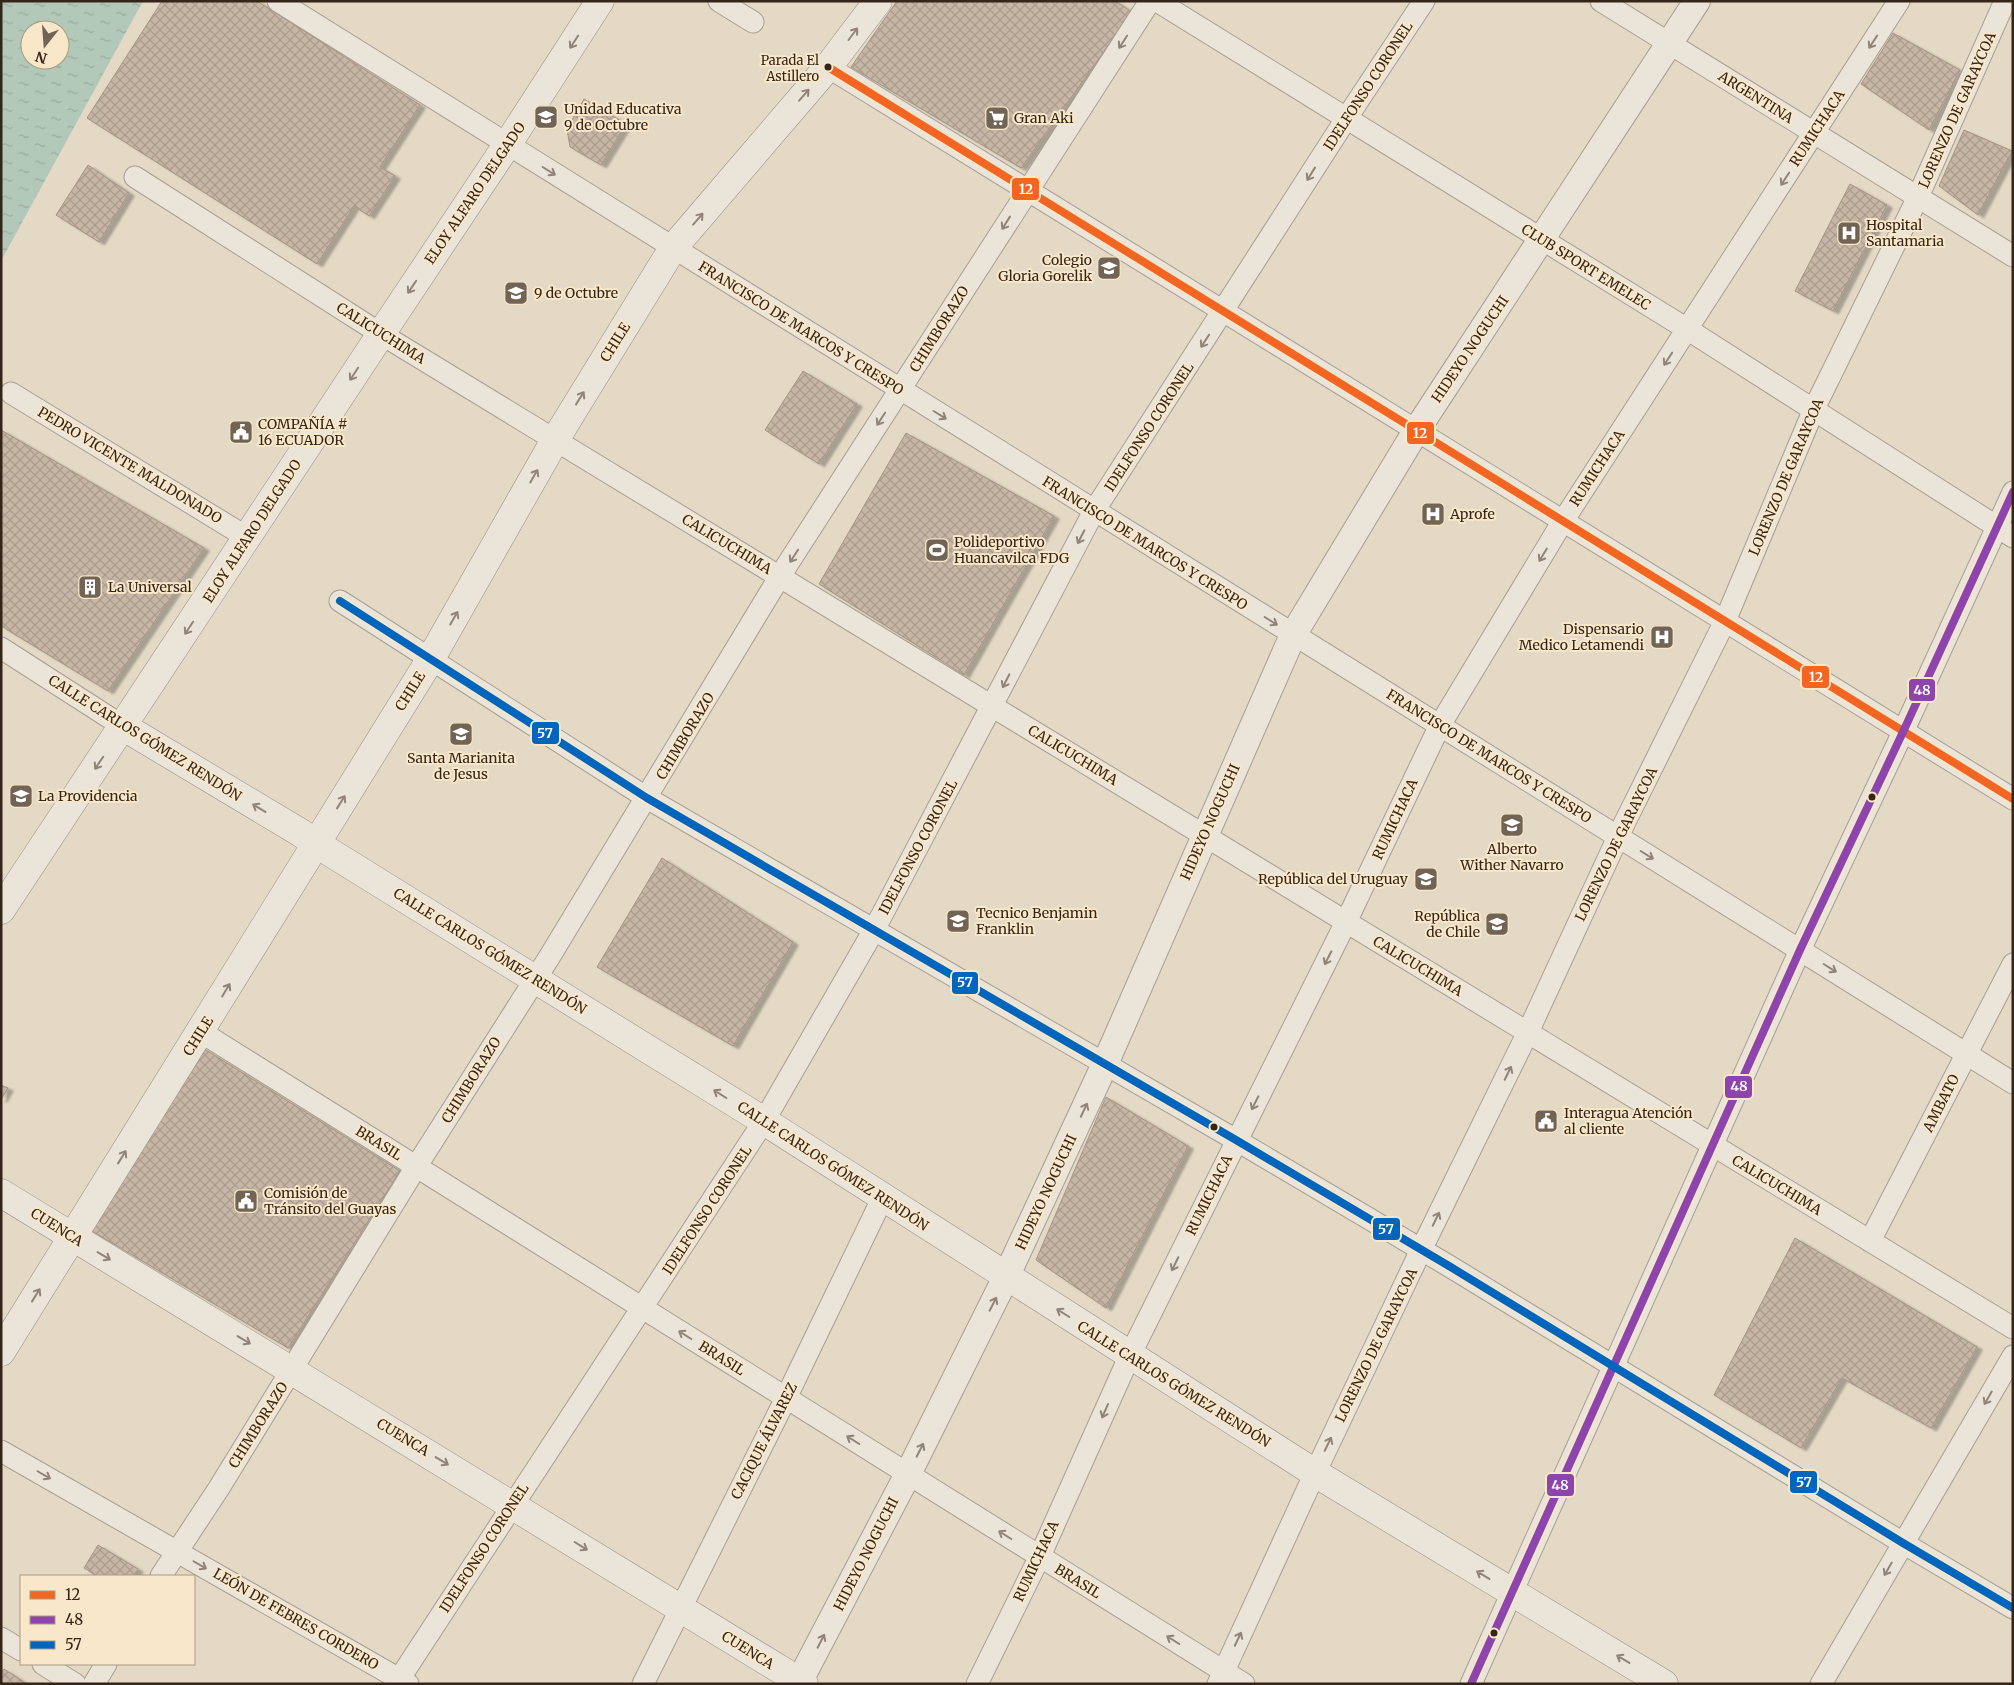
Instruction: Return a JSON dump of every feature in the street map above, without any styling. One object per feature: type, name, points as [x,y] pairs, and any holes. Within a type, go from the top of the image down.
[{"type":"main road","name":"ELOY ALFARO DELGADO","points":[[3,918],[124,727],[600,1]]},
{"type":"main road","name":"CHILE","points":[[1,1352],[430,660],[555,440],[673,248],[828,67],[878,1]]},
{"type":"main road","name":"CALLE CARLOS GÓMEZ RENDÓN","points":[[124,727],[301,833],[764,1121],[1314,1473],[1664,1684]]},
{"type":"main road","name":"CUENCA","points":[[1,1193],[292,1369],[801,1683]]},
{"type":"street","name":"FRANCISCO DE MARCOS Y CRESPO","points":[[278,1],[1094,512],[1440,724],[1618,838],[2013,1083]]},
{"type":"street","points":[[719,1],[753,22]]},
{"type":"street","name":"CHIMBORAZO","points":[[162,1575],[219,1488],[416,1167],[535,980],[780,576],[1150,1]]},
{"type":"street","name":"CLUB SPORT EMELEC","points":[[1157,1],[1687,329],[2005,532]]},
{"type":"street","name":"IDELFONSO CORONEL","points":[[401,1682],[512,1504],[643,1308],[764,1121],[874,930],[1094,512],[1346,119],[1424,1]]},
{"type":"street","name":"ARGENTINA","points":[[1601,1],[2013,256]]},
{"type":"street","name":"HIDEYO NOGUCHI","points":[[801,1683],[1006,1277],[1105,1064],[1293,635],[1416,431],[1697,1]]},
{"type":"street","name":"RUMICHACA","points":[[977,1684],[1040,1556],[1130,1355],[1346,922],[1440,724],[1563,521],[1899,1]]},
{"type":"street","name":"LORENZO DE GARAYCOA","points":[[1220,1677],[1314,1473],[1528,1032],[1618,838],[1725,621],[1814,409],[1918,197],[2006,1]]},
{"type":"street","points":[[828,67],[2013,799]]},
{"type":"street","name":"CALICUCHIMA","points":[[135,177],[381,334],[2013,1328]]},
{"type":"street","name":"PEDRO VICENTE MALDONADO","points":[[11,393],[248,538]]},
{"type":"street","points":[[1471,1684],[1800,950],[1903,732],[2005,532],[2013,492]]},
{"type":"street","points":[[340,601],[647,798],[1236,1140],[2013,1608]]},
{"type":"street","name":"CALLE CARLOS GÓMEZ RENDÓN","points":[[1,648],[124,727]]},
{"type":"street","name":"AMBATO","points":[[1870,1241],[2013,964]]},
{"type":"street","name":"BRASIL","points":[[201,1032],[1040,1556],[1220,1677],[1244,1684]]},
{"type":"street","name":"CACIQUE ÁLVAREZ","points":[[643,1684],[786,1398],[883,1197]]},
{"type":"street","points":[[1821,1684],[2013,1356]]},
{"type":"street","name":"LEÓN DE FEBRES CORDERO","points":[[1,1450],[401,1682]]},
{"type":"street","points":[[1,1638],[20,1649]]},
{"type":"street","points":[[45,1665],[75,1684]]},
{"type":"street","points":[[94,1684],[105,1665]]},
{"type":"water","points":[[1,1],[143,1],[1,261]]},
{"type":"building","points":[[162,1],[257,1],[420,105],[380,167],[395,176],[369,216],[354,206],[317,264],[87,118]]},
{"type":"building","name":"Gran Aki","points":[[897,1],[1115,1],[1132,12],[1021,168],[851,67]]},
{"type":"building","points":[[1893,33],[1960,70],[1929,130],[1861,84]]},
{"type":"building","points":[[584,99],[626,124],[601,165],[570,147],[567,129]]},
{"type":"building","points":[[1964,130],[2012,151],[1978,215],[1939,186]]},
{"type":"building","points":[[88,165],[129,193],[99,242],[56,215]]},
{"type":"building","name":"Hospital Santamaria","points":[[1850,184],[1887,205],[1833,311],[1795,291]]},
{"type":"building","points":[[803,371],[857,404],[819,464],[765,430]]},
{"type":"building","name":"La Universal","points":[[1,430],[204,548],[108,691],[1,626]]},
{"type":"building","name":"Polideportivo Huancavilca FDG","points":[[906,433],[1054,516],[964,675],[819,584]]},
{"type":"building","points":[[662,858],[793,942],[733,1046],[597,967]]},
{"type":"building","name":"Comisión de Tránsito del Guayas","points":[[201,1047],[400,1171],[288,1348],[92,1231]]},
{"type":"building","points":[[1,1085],[8,1088],[1,1100]]},
{"type":"building","points":[[1106,1097],[1188,1146],[1106,1308],[1036,1260]]},
{"type":"building","points":[[1795,1238],[1977,1347],[1931,1428],[1842,1378],[1801,1448],[1714,1395]]},
{"type":"building","points":[[98,1545],[138,1569],[134,1575],[95,1575],[84,1568]]},
{"type":"building","points":[[4,1669],[27,1684],[1,1684],[1,1674]]},
{"type":"transit line","name":"12","points":[[828,67],[2013,799]]},
{"type":"transit line","name":"48","points":[[1471,1684],[1800,950],[2013,492]]},
{"type":"transit line","name":"57","points":[[340,601],[647,798],[1449,1266],[2013,1608]]},
{"type":"place","name":"Parada El Astillero","points":[[828,67]]},
{"type":"place","name":"Unidad Educativa 9 de Octubre","points":[[546,117]]},
{"type":"place","name":"Gran Aki","points":[[997,118]]},
{"type":"place","name":"Hospital Santamaria","points":[[1849,233]]},
{"type":"place","name":"Colegio Gloria Gorelik","points":[[1109,268]]},
{"type":"place","name":"9 de Octubre","points":[[516,293]]},
{"type":"place","name":"COMPAÑÍA # 16 ECUADOR","points":[[241,432]]},
{"type":"place","name":"Aprofe","points":[[1433,514]]},
{"type":"place","name":"Polideportivo Huancavilca FDG","points":[[937,550]]},
{"type":"place","name":"La Universal","points":[[90,587]]},
{"type":"place","name":"Dispensario Medico Letamendi","points":[[1662,637]]},
{"type":"place","name":"Santa Marianita de Jesus","points":[[461,734]]},
{"type":"place","name":"La Providencia","points":[[21,796]]},
{"type":"place","name":"Alberto Wither Navarro","points":[[1512,825]]},
{"type":"place","name":"República del Uruguay","points":[[1426,879]]},
{"type":"place","name":"Tecnico Benjamin Franklin","points":[[958,921]]},
{"type":"place","name":"República de Chile","points":[[1497,924]]},
{"type":"place","name":"Interagua Atención al cliente","points":[[1546,1121]]},
{"type":"place","name":"Comisión de Tránsito del Guayas","points":[[246,1201]]}]
